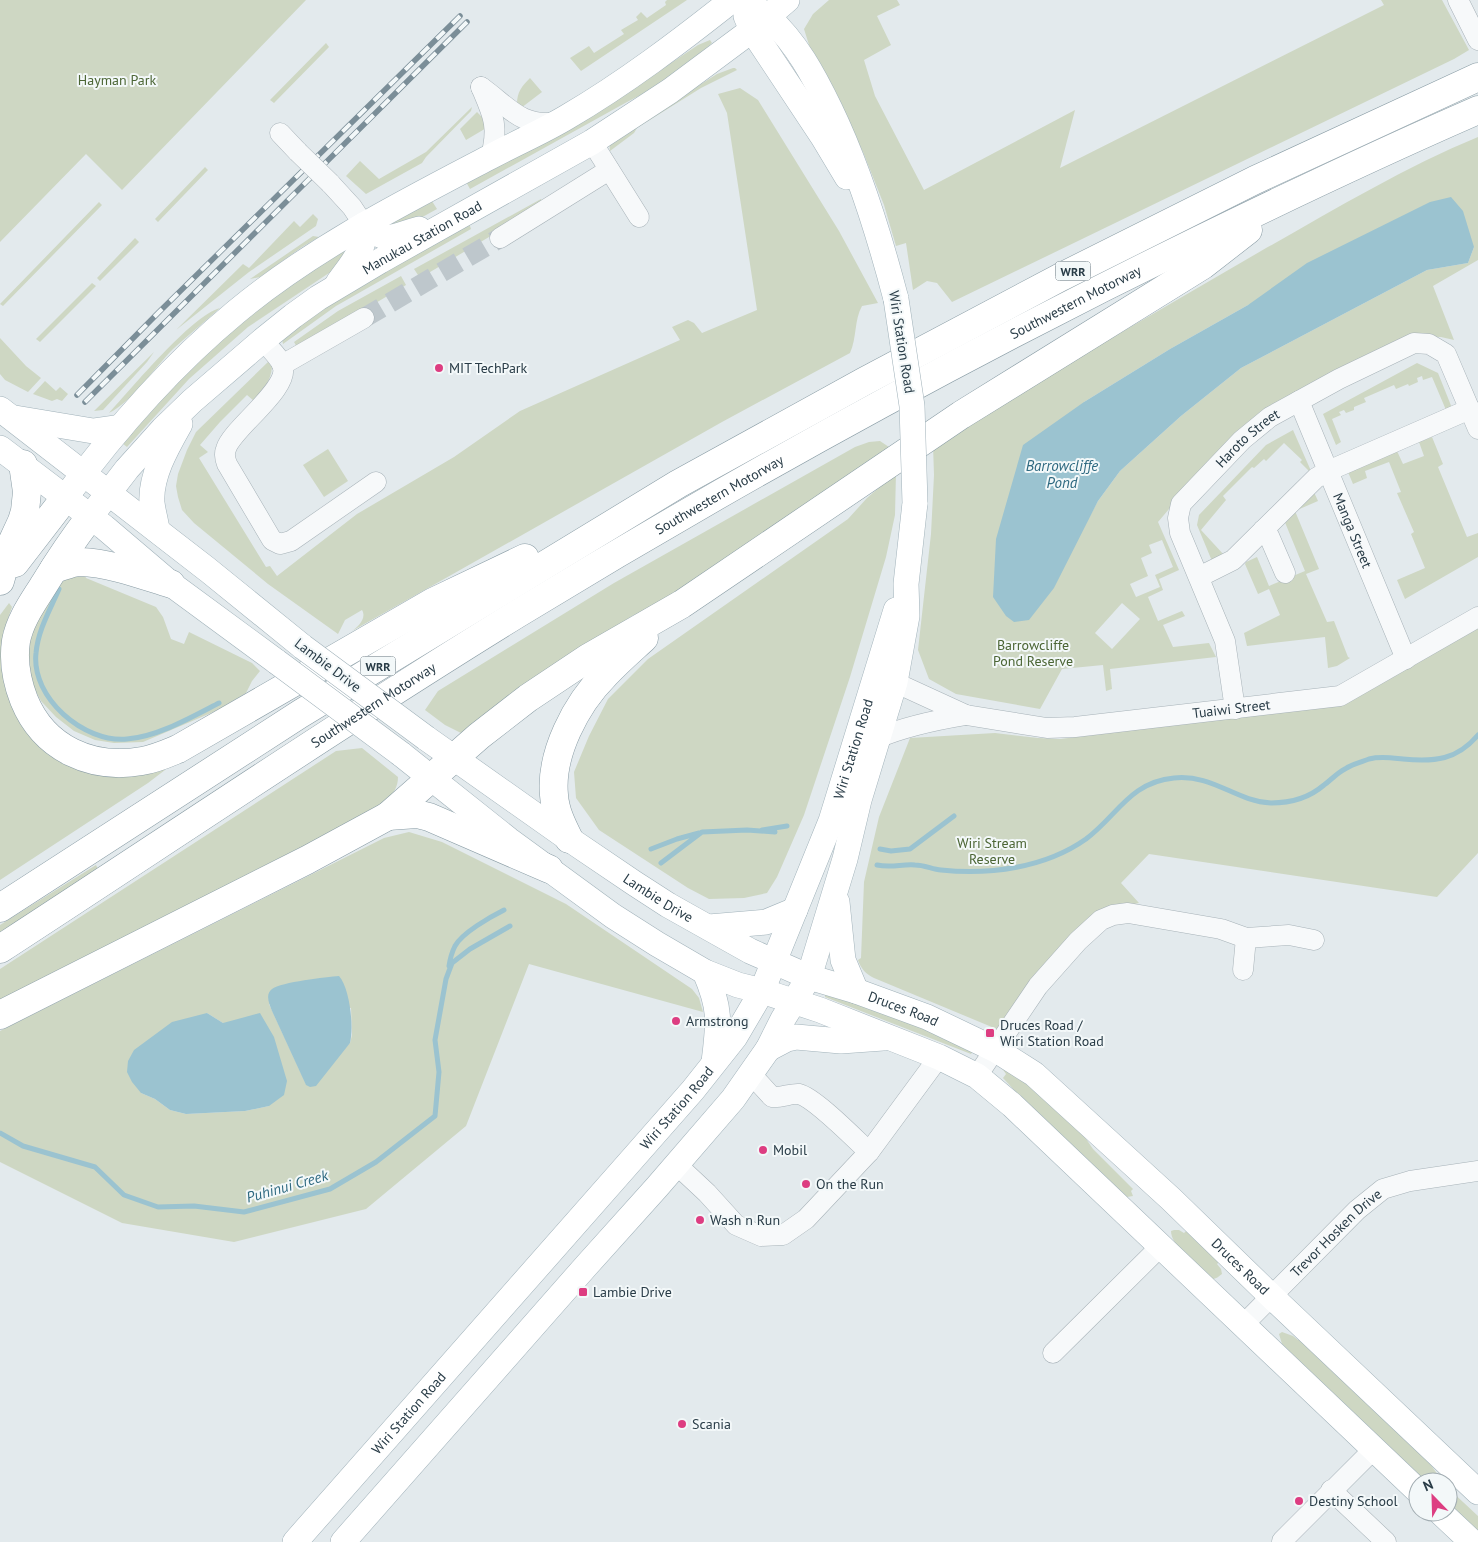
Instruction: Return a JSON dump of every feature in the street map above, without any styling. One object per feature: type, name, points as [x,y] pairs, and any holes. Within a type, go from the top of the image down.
[{"type":"highway","name":"Southwestern Motorway","points":[[0,908],[300,714],[678,484],[1060,277],[1255,180],[1478,77]]},
{"type":"highway","name":"Southwestern Motorway","points":[[0,949],[436,664],[649,535],[800,449],[990,346],[1116,281],[1294,194],[1478,110]]},
{"type":"highway","points":[[0,1015],[299,865],[388,816],[479,736],[528,698],[580,663],[682,604],[962,415],[1202,265],[1294,194]]},
{"type":"highway","points":[[0,582],[9,549],[25,511],[27,492],[23,464]]},
{"type":"highway","points":[[90,517],[27,612],[16,641],[16,672],[28,709],[35,722],[56,743],[84,757],[107,762],[125,763],[159,757],[197,738],[433,602],[678,484]]},
{"type":"highway","points":[[0,582],[65,498]]},
{"type":"highway","points":[[54,569],[78,562],[119,568],[171,584]]},
{"type":"highway","points":[[569,839],[558,816],[554,796],[554,774],[560,746],[584,700],[604,676],[682,604]]},
{"type":"highway","points":[[388,816],[417,814],[429,817],[549,868]]},
{"type":"main road","points":[[65,498],[121,427],[186,358],[236,312],[298,266],[364,226],[491,156],[559,122],[632,76],[732,0]]},
{"type":"main road","name":"Wiri Station Road","points":[[739,0],[760,23]]},
{"type":"main road","name":"Wiri Station Road","points":[[343,1542],[677,1165],[728,1105],[751,1074],[808,977],[846,859],[859,800],[878,738],[895,613],[906,584],[915,503],[912,406],[896,300],[873,221],[823,137],[760,23],[743,0]]},
{"type":"main road","name":"Manukau Station Road","points":[[90,517],[142,452],[192,400],[262,340],[300,311],[335,288],[592,142],[670,91],[760,23],[787,0]]},
{"type":"main road","points":[[364,226],[376,235],[384,238],[455,219]]},
{"type":"main road","points":[[335,288],[362,246],[365,238],[364,226]]},
{"type":"main road","points":[[157,530],[152,503],[154,485],[168,446],[192,400]]},
{"type":"main road","points":[[6,413],[93,431],[121,427]]},
{"type":"main road","name":"Lambie Drive","points":[[6,413],[109,492],[303,647],[426,738],[569,839],[668,905],[773,962],[808,977]]},
{"type":"main road","name":"Lambie Drive","points":[[0,448],[110,532],[171,584],[431,777],[509,840],[613,916],[705,972],[738,985],[794,1001]]},
{"type":"main road","name":"Wiri Station Road","points":[[295,1542],[693,1090],[735,1037],[762,991],[831,821],[886,678]]},
{"type":"main road","points":[[836,887],[842,958],[856,991]]},
{"type":"main road","points":[[709,927],[766,922],[795,910]]},
{"type":"main road","points":[[705,972],[714,993],[719,1020],[714,1062]]},
{"type":"main road","name":"Druces Road","points":[[808,977],[856,991],[927,1017],[996,1050],[1034,1074],[1172,1199],[1272,1297],[1478,1492]]},
{"type":"main road","points":[[794,1001],[939,1057],[977,1076],[1012,1105],[1408,1481]]},
{"type":"main road","points":[[768,1048],[796,1037],[842,1041],[888,1037]]},
{"type":"main road","points":[[1143,1229],[1172,1199]]},
{"type":"main road","points":[[561,1241],[586,1266]]},
{"type":"main road","points":[[444,1373],[470,1397]]},
{"type":"main road","points":[[341,1490],[368,1514]]},
{"type":"main road","points":[[1451,1522],[1472,1542]]},
{"type":"street","points":[[1462,8],[1478,40]]},
{"type":"street","points":[[491,156],[495,128],[492,112],[481,87],[526,120],[543,123],[559,122]]},
{"type":"street","points":[[280,133],[352,207],[364,226]]},
{"type":"street","points":[[592,142],[639,217]]},
{"type":"street","points":[[500,238],[609,170]]},
{"type":"street","points":[[282,365],[364,318]]},
{"type":"street","points":[[262,340],[282,365],[282,379],[251,419],[230,442],[226,448],[225,455],[227,464],[272,540],[280,544],[291,540],[376,482]]},
{"type":"street","name":"Haroto Street","points":[[1235,709],[1225,641],[1180,533],[1178,518],[1182,504],[1253,429],[1299,401],[1406,345],[1422,343],[1436,347],[1446,354],[1478,429]]},
{"type":"street","name":"Manga Street","points":[[1299,401],[1406,659]]},
{"type":"street","points":[[1199,577],[1233,560],[1316,478],[1470,409]]},
{"type":"street","points":[[1262,530],[1269,536],[1285,573]]},
{"type":"street","name":"Tuaiwi Street","points":[[886,678],[966,715],[1047,728],[1058,728],[1340,696],[1478,617]]},
{"type":"street","name":"Tuaiwi Street","points":[[878,738],[899,729],[966,715]]},
{"type":"street","points":[[977,1076],[1038,986],[1078,941],[1101,920],[1113,915],[1128,913],[1221,929],[1246,938],[1284,935],[1314,940]]},
{"type":"street","points":[[1243,970],[1246,938]]},
{"type":"street","points":[[677,1165],[707,1193],[736,1225],[761,1236],[783,1234],[806,1219],[869,1152],[939,1057]]},
{"type":"street","points":[[751,1074],[772,1097],[780,1098],[797,1094],[811,1100],[869,1152]]},
{"type":"street","name":"Trevor Hosken Drive","points":[[1243,1325],[1358,1210],[1383,1189],[1410,1181],[1478,1171]]},
{"type":"street","points":[[1054,1354],[1161,1246]]},
{"type":"street","points":[[1283,1542],[1331,1490],[1374,1449]]},
{"type":"street","points":[[1331,1490],[1386,1542]]},
{"type":"green space","name":"Hayman Park","points":[[0,0],[306,0],[122,190],[86,154],[0,242]]},
{"type":"green space","points":[[667,0],[687,0],[581,71],[570,58],[589,46],[594,53],[624,34],[621,30],[638,20],[636,17],[641,12],[647,18],[666,5],[665,2]]},
{"type":"green space","points":[[829,0],[897,0],[900,5],[877,16],[891,45],[864,60],[875,96],[924,190],[1075,110],[1060,168],[1384,5],[1381,0],[1442,0],[1469,50],[1454,59],[952,302],[937,283],[927,281],[913,290],[906,243],[896,246],[884,205],[863,152],[810,48],[804,29],[813,14]]},
{"type":"green space","points":[[710,40],[712,43],[687,66],[660,85],[470,189],[465,180],[589,118],[698,45]]},
{"type":"green space","points":[[326,43],[329,47],[274,103],[270,100]]},
{"type":"green space","points":[[733,68],[737,70],[701,88],[637,128],[634,133],[610,151],[609,142],[717,74]]},
{"type":"green space","points":[[530,78],[542,92],[521,108],[517,104],[518,96],[522,87]]},
{"type":"green space","points":[[740,88],[758,100],[839,231],[878,303],[862,306],[859,311],[850,353],[722,422],[352,631],[363,619],[362,610],[345,620],[338,634],[268,584],[194,523],[182,510],[176,486],[178,474],[196,432],[268,362],[272,367],[268,381],[263,389],[254,401],[247,395],[220,422],[200,445],[208,452],[199,458],[266,567],[270,566],[277,576],[357,514],[454,457],[520,411],[680,340],[672,327],[688,320],[694,323],[702,333],[757,310],[727,113],[718,94]]},
{"type":"green space","points":[[472,107],[471,111],[422,163],[366,194],[346,176],[360,161],[379,179],[426,152]]},
{"type":"green space","points":[[477,112],[488,127],[466,140],[460,129]]},
{"type":"green space","name":"Barrowcliffe Pond Reserve","points":[[1478,137],[1478,260],[1433,286],[1454,340],[1441,337],[1412,336],[1293,397],[1175,502],[1158,522],[1179,570],[1159,579],[1163,590],[1148,597],[1158,621],[1182,611],[1185,616],[1163,625],[1173,647],[1209,643],[1216,657],[1110,669],[1112,689],[1106,691],[1103,665],[1062,669],[1040,709],[956,694],[929,679],[918,650],[931,534],[934,475],[933,445],[1055,371],[1261,251],[1368,191],[1450,149]],"holes":[[[1474,247],[1468,263],[1427,270],[1241,368],[1181,416],[1120,471],[1098,501],[1075,543],[1084,402],[1170,349],[1248,305]],[[1162,540],[1173,567],[1155,575],[1160,587],[1136,597],[1130,584],[1148,576],[1141,558],[1152,553],[1149,545]],[[1122,603],[1140,619],[1112,649],[1095,633]]]},
{"type":"green space","points":[[205,167],[208,170],[158,222],[155,219]]},
{"type":"green space","points":[[430,198],[437,209],[406,226],[387,225]]},
{"type":"green space","points":[[541,199],[543,205],[420,278],[414,269]]},
{"type":"green space","points":[[99,202],[102,205],[3,306],[0,304]]},
{"type":"green space","points":[[313,214],[318,219],[316,226],[249,272],[176,330],[243,264],[249,268],[294,221],[300,227]]},
{"type":"green space","points":[[469,223],[471,229],[336,306],[283,344],[282,339],[323,307]]},
{"type":"green space","points":[[313,236],[319,237],[260,277],[250,279]]},
{"type":"green space","points":[[135,238],[139,242],[100,281],[97,278]]},
{"type":"green space","points":[[352,245],[341,265],[248,327],[189,379],[127,447],[122,443],[189,367],[278,292]]},
{"type":"green space","points":[[401,276],[406,285],[298,349],[294,342],[338,311]]},
{"type":"green space","points":[[92,283],[96,286],[40,342],[36,339]]},
{"type":"green space","points":[[220,308],[173,349],[126,401],[109,413],[178,338],[208,314]]},
{"type":"green space","points":[[0,338],[26,366],[41,378],[28,392],[5,380],[0,374]]},
{"type":"green space","points":[[154,352],[103,410],[94,411]]},
{"type":"green space","points":[[1417,363],[1438,373],[1452,408],[1446,410],[1432,377],[1423,380],[1422,376],[1417,378],[1418,382],[1409,386],[1408,384],[1396,389],[1394,385],[1364,398],[1366,402],[1354,407],[1354,410],[1346,413],[1344,410],[1339,412],[1341,415],[1332,419],[1341,442],[1336,445],[1323,414]]},
{"type":"green space","points":[[45,381],[56,391],[60,387],[68,394],[62,401],[57,399],[52,401],[33,394]]},
{"type":"green space","points":[[1293,430],[1311,471],[1300,462],[1302,460],[1284,443],[1266,461],[1264,459],[1254,468],[1252,467],[1223,496],[1226,500],[1201,530],[1225,556],[1212,561],[1197,525],[1199,515],[1266,445]]},
{"type":"green space","points":[[1432,437],[1443,464],[1438,467],[1467,537],[1478,533],[1478,557],[1405,599],[1397,580],[1425,568],[1411,534],[1414,532],[1397,493],[1401,492],[1389,462],[1365,471],[1367,478],[1353,484],[1348,472],[1397,451],[1403,464],[1424,456],[1419,442]]},
{"type":"green space","points":[[880,441],[889,447],[887,457],[680,594],[632,616],[556,666],[461,733],[445,725],[425,710],[438,691],[614,583],[855,447],[869,442]]},
{"type":"green space","points":[[328,449],[348,481],[324,497],[303,465]]},
{"type":"green space","points":[[896,473],[895,515],[886,557],[850,677],[804,815],[777,877],[767,893],[744,898],[709,899],[688,888],[599,830],[576,798],[574,772],[589,736],[608,699],[648,659],[848,519],[867,498]]},
{"type":"green space","points":[[1313,490],[1318,501],[1295,511],[1319,569],[1306,574],[1327,622],[1334,621],[1350,658],[1337,666],[1328,668],[1325,637],[1247,646],[1244,633],[1280,615],[1269,589],[1258,594],[1245,564],[1257,557],[1269,586],[1305,571],[1284,520]]},
{"type":"green space","points":[[83,570],[86,578],[156,607],[163,617],[171,639],[184,644],[189,632],[252,663],[260,671],[246,693],[218,710],[143,742],[114,743],[95,740],[74,731],[56,717],[41,701],[33,686],[28,650],[33,625],[62,577]]},
{"type":"green space","points":[[9,603],[12,607],[3,633],[2,666],[26,730],[162,767],[165,770],[0,880],[0,615]]},
{"type":"green space","name":"Wiri Stream Reserve","points":[[1478,626],[1478,853],[1437,897],[1149,854],[1121,883],[1139,903],[1121,907],[999,1030],[874,978],[866,973],[861,966],[858,960],[861,958],[864,882],[879,817],[910,738],[995,733],[1060,739],[1338,705]]},
{"type":"green space","points":[[362,748],[398,777],[392,794],[367,815],[0,1002],[0,969],[336,751]]},
{"type":"green space","points":[[409,832],[442,842],[566,904],[692,989],[699,998],[703,1012],[529,964],[466,1126],[366,1209],[234,1242],[122,1223],[0,1162],[0,1031],[384,838]],"holes":[[[269,1004],[351,1008],[352,1035],[350,1043],[306,1084]],[[207,1013],[223,1023],[269,1106],[245,1111],[186,1114],[170,1110],[155,1099],[141,1093]]]},
{"type":"green space","points":[[96,865],[98,869],[0,933],[0,925]]},
{"type":"green space","points":[[828,991],[975,1048],[971,1054],[825,997]]},
{"type":"green space","points":[[1012,1066],[1080,1130],[1093,1149],[1133,1189],[1131,1191],[1133,1196],[1127,1197],[1029,1106],[1003,1078],[1006,1074],[1001,1067]]},
{"type":"green space","points":[[1187,1230],[1220,1261],[1217,1264],[1222,1274],[1211,1279],[1176,1244],[1171,1231],[1184,1233]]},
{"type":"green space","points":[[1282,1332],[1298,1340],[1301,1337],[1426,1458],[1436,1472],[1410,1472],[1287,1355],[1290,1352],[1282,1344],[1279,1334]]},
{"type":"green space","points":[[1458,1497],[1478,1516],[1478,1536],[1458,1517]]},
{"type":"water","name":"Barrowcliffe Pond","points":[[1451,197],[1463,211],[1474,247],[1468,263],[1427,270],[1241,368],[1181,416],[1120,471],[1098,501],[1054,588],[1029,620],[1014,622],[1006,616],[993,597],[996,539],[1023,445],[1084,402],[1170,349],[1248,305],[1307,263],[1430,202]]},
{"type":"water","points":[[339,976],[346,989],[350,1008],[352,1028],[350,1043],[316,1086],[310,1087],[306,1085],[272,1011],[268,996],[270,991],[277,986],[304,980]]},
{"type":"water","points":[[207,1013],[223,1023],[260,1013],[274,1037],[287,1081],[284,1095],[269,1106],[245,1111],[186,1114],[170,1110],[155,1099],[141,1093],[127,1072],[128,1061],[134,1050],[172,1022]]},
{"type":"waterway","points":[[59,589],[39,636],[36,653],[37,670],[42,686],[51,701],[78,725],[94,734],[127,739],[174,726],[219,703]]},
{"type":"waterway","name":"Puhinui Creek","points":[[877,865],[918,865],[941,870],[979,871],[998,870],[1035,863],[1053,857],[1086,839],[1135,793],[1159,781],[1174,778],[1201,780],[1246,798],[1271,803],[1286,802],[1299,799],[1318,790],[1342,771],[1360,762],[1386,757],[1415,760],[1445,758],[1462,750],[1478,735]]},
{"type":"waterway","points":[[880,849],[891,851],[910,849],[954,816]]},
{"type":"waterway","name":"Puhinui Creek","points":[[762,830],[787,826]]},
{"type":"waterway","name":"Puhinui Creek","points":[[661,863],[702,832],[747,830],[775,832]]},
{"type":"waterway","name":"Puhinui Creek","points":[[651,849],[699,833]]},
{"type":"waterway","name":"Puhinui Creek","points":[[449,966],[453,951],[459,941],[477,926],[504,910]]},
{"type":"waterway","name":"Puhinui Creek","points":[[0,1133],[23,1146],[95,1167],[124,1195],[158,1207],[194,1206],[244,1212],[330,1189],[376,1162],[435,1116],[439,1072],[435,1040],[446,979],[452,963],[470,949],[510,926]]},
{"type":"tunnel","points":[[364,318],[500,238]]},
{"type":"railway","points":[[77,395],[460,16]]},
{"type":"railway","points":[[85,402],[467,22]]},
{"type":"place","name":"MIT TechPark","points":[[439,368]]},
{"type":"place","name":"Armstrong","points":[[676,1021]]},
{"type":"place","name":"Druces Road / Wiri Station Road","points":[[990,1033]]},
{"type":"place","name":"Mobil","points":[[763,1150]]},
{"type":"place","name":"On the Run","points":[[806,1184]]},
{"type":"place","name":"Wash n Run","points":[[700,1220]]},
{"type":"place","name":"Lambie Drive","points":[[583,1292]]},
{"type":"place","name":"Scania","points":[[682,1424]]},
{"type":"place","name":"Destiny School","points":[[1299,1501]]}]
